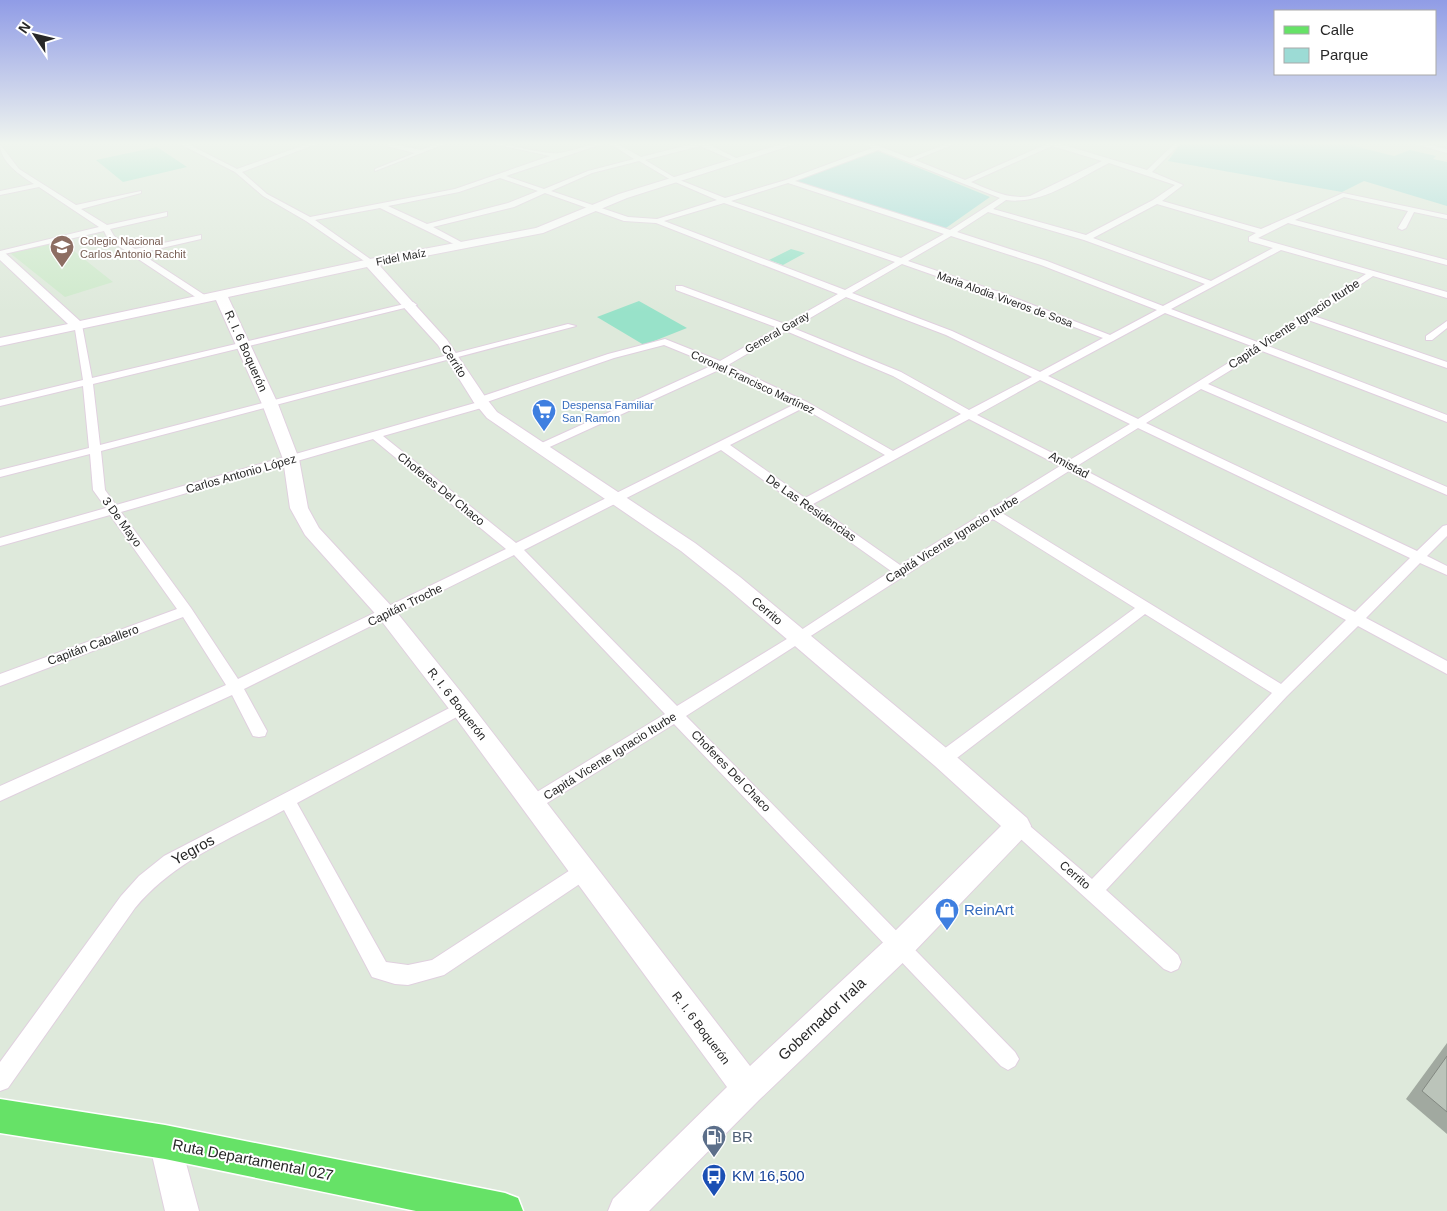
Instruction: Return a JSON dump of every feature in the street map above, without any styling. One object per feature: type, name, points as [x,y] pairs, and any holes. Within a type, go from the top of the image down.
[{"type":"main road","name":"Ruta Departamental 027","points":[[0,1116],[166,1142],[505,1211]]},
{"type":"street","points":[[62,200],[106,228],[111,237],[134,252],[211,296]]},
{"type":"street","points":[[75,208],[109,200]]},
{"type":"street","points":[[273,200],[309,219],[370,263]]},
{"type":"street","points":[[309,219],[413,200]]},
{"type":"street","points":[[426,226],[494,210],[523,200]]},
{"type":"street","points":[[573,200],[627,219],[657,221],[928,324],[1447,570]]},
{"type":"street","name":"Fidel Maíz","points":[[0,342],[370,263],[539,232],[616,200]]},
{"type":"street","points":[[657,221],[723,200]]},
{"type":"street","name":"Maria Alodia Viveros de Sosa","points":[[723,200],[900,261],[1110,338]]},
{"type":"street","points":[[844,200],[1044,263],[1447,419]]},
{"type":"street","name":"General Garay","points":[[539,448],[721,365],[843,293],[949,234],[1004,200]]},
{"type":"street","points":[[1087,238],[1160,200]]},
{"type":"street","points":[[1333,200],[1262,232],[1252,239],[1370,275],[1447,295]]},
{"type":"street","points":[[1364,200],[1447,217]]},
{"type":"street","points":[[1156,202],[1262,232]]},
{"type":"street","points":[[380,205],[426,226],[460,245]]},
{"type":"street","points":[[988,210],[1087,238],[1212,284]]},
{"type":"street","points":[[1402,228],[1412,210]]},
{"type":"street","points":[[0,254],[164,214]]},
{"type":"street","points":[[1287,220],[1447,263]]},
{"type":"street","points":[[134,252],[198,237]]},
{"type":"street","points":[[805,503],[892,455],[1042,377],[1110,338],[1278,248]]},
{"type":"street","points":[[0,254],[77,325]]},
{"type":"street","name":"Cerrito","points":[[370,263],[413,306],[453,356],[480,403],[539,448],[616,498],[695,553],[800,638],[943,759],[1171,962]]},
{"type":"street","name":"Capitá Vicente Ignacio Iturbe","points":[[533,803],[800,638],[900,571],[1261,347],[1370,275]]},
{"type":"street","name":"Amistad","points":[[679,288],[786,328],[897,374],[970,415],[1069,465],[1447,668]]},
{"type":"street","name":"R. I. 6 Boquerón","points":[[211,296],[245,346],[270,404],[291,459],[299,508],[311,532],[387,614],[461,708],[748,1089]]},
{"type":"street","points":[[0,403],[413,306]]},
{"type":"street","points":[[1308,316],[1447,366]]},
{"type":"street","points":[[1429,338],[1447,324]]},
{"type":"street","name":"3 De Mayo","points":[[77,325],[88,382],[99,490],[186,611],[235,687],[259,731]]},
{"type":"street","points":[[0,474],[571,326]]},
{"type":"street","name":"Coronel Francisco Martínez","points":[[666,342],[721,365],[803,404],[892,455]]},
{"type":"street","name":"Carlos Antonio López","points":[[0,542],[376,436],[480,403],[611,356],[666,342]]},
{"type":"street","points":[[1199,384],[1447,491]]},
{"type":"street","name":"Capitán Troche","points":[[0,794],[235,687],[387,614],[803,404]]},
{"type":"street","name":"Choferes Del Chaco","points":[[376,436],[516,550],[901,945],[1008,1059]]},
{"type":"street","name":"De Las Residencias","points":[[722,445],[900,571]]},
{"type":"street","points":[[992,513],[1282,692]]},
{"type":"street","points":[[1093,891],[1282,692],[1356,618],[1420,558],[1447,529]]},
{"type":"street","points":[[943,759],[1144,608]]},
{"type":"street","name":"Capitán Caballero","points":[[0,680],[186,611]]},
{"type":"street","name":"Yegros","points":[[0,1080],[128,902],[145,882],[170,862],[461,708]]},
{"type":"street","points":[[287,800],[379,970],[393,976],[414,976],[437,968],[584,871]]},
{"type":"street","name":"Gobernador Irala","points":[[625,1211],[748,1089],[901,945],[1018,826]]},
{"type":"street","points":[[166,1142],[182,1211]]},
{"type":"shaded area","name":"Colegio Nacional Carlos Antonio Rachit","points":[[60,240],[113,282],[65,297],[10,253]]},
{"type":"shaded area","points":[[791,249],[805,253],[783,265],[769,260]]},
{"type":"shaded area","points":[[639,301],[687,328],[644,345],[597,317]]},
{"type":"green space","points":[[848,200],[986,200],[943,230]]},
{"type":"green space","points":[[1425,200],[1447,200],[1447,206]]},
{"type":"building","points":[[1447,1056],[1447,1112],[1422,1091]]},
{"type":"place","name":"Colegio Nacional Carlos Antonio Rachit","points":[[62,268]]},
{"type":"place","name":"Despensa Familiar San Ramon","points":[[544,432]]},
{"type":"place","name":"ReinArt","points":[[947,931]]},
{"type":"place","name":"BR","points":[[714,1158]]},
{"type":"place","name":"KM 16,500","points":[[714,1197]]}]
